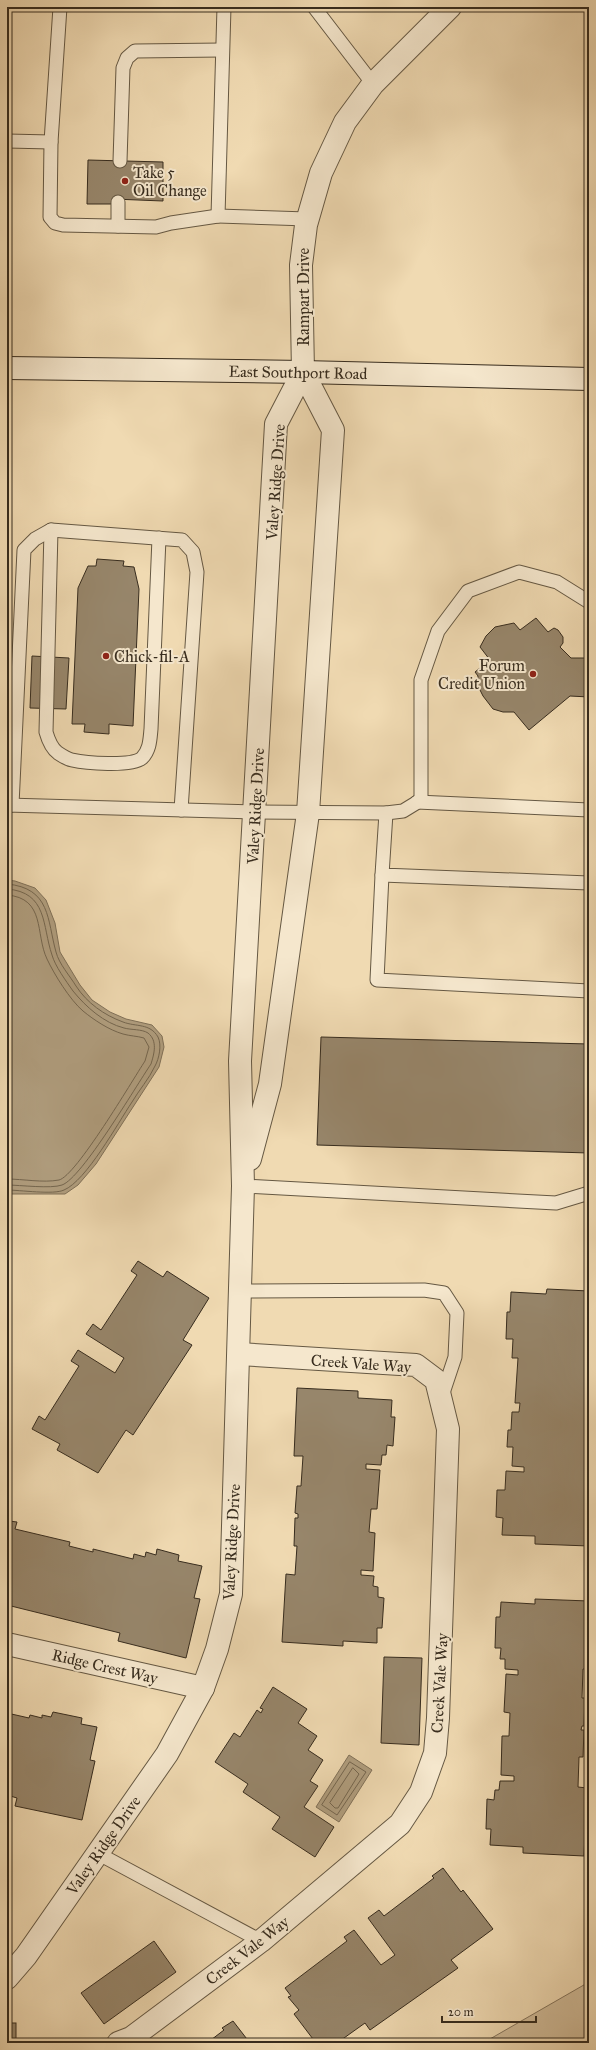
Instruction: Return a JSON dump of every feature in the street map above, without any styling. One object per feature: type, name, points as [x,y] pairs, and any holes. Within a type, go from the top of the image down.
[{"type":"street","name":"Rampart Drive","points":[[303,372],[301,265],[307,219],[316,186],[345,122],[373,84],[450,7]]},
{"type":"street","name":"East Southport Road","points":[[7,368],[303,372],[589,379]]},
{"type":"street","name":"Valey Ridge Drive","points":[[7,1978],[26,1956],[167,1754],[203,1688],[217,1649],[231,1594],[243,1186],[240,1061],[276,424],[303,372]]},
{"type":"street","name":"Valey Ridge Drive","points":[[243,1186],[270,1084],[308,813],[333,430],[303,372]]},
{"type":"street","name":"Creek Vale Way","points":[[118,2043],[131,2038],[261,1941],[400,1824],[421,1792],[435,1753],[438,1718],[448,1429],[442,1398],[436,1380],[416,1365],[238,1354]]},
{"type":"street","name":"Ridge Crest Way","points":[[7,1644],[203,1688]]},
{"type":"lane","points":[[60,7],[51,142],[50,217],[55,223],[63,225],[156,227],[171,222],[218,216],[307,219]]},
{"type":"lane","points":[[218,216],[224,7]]},
{"type":"lane","points":[[314,7],[373,84]]},
{"type":"lane","points":[[120,160],[123,68],[127,58],[135,51],[222,50]]},
{"type":"lane","points":[[7,141],[51,142]]},
{"type":"lane","points":[[118,202],[118,226]]},
{"type":"lane","points":[[181,810],[198,572],[193,552],[182,540],[50,530],[35,539],[24,550],[14,755],[10,805],[181,810],[255,812],[308,813],[386,813],[403,811],[421,800],[421,680],[438,631],[468,591],[519,572],[557,582],[589,602]]},
{"type":"lane","points":[[50,530],[46,732],[48,740],[57,752],[71,760],[132,763],[142,758],[148,748],[152,729],[160,538]]},
{"type":"lane","points":[[417,802],[589,810]]},
{"type":"lane","points":[[386,813],[377,980],[589,991]]},
{"type":"lane","points":[[382,874],[589,883]]},
{"type":"lane","points":[[243,1186],[556,1203],[589,1194]]},
{"type":"lane","points":[[240,1291],[424,1290],[444,1293],[457,1313],[455,1357],[442,1398]]},
{"type":"lane","points":[[97,1853],[261,1941]]},
{"type":"shaded area","points":[[589,1982],[589,2043],[483,2043]]},
{"type":"water","points":[[7,880],[15,881],[35,888],[46,900],[55,923],[60,952],[80,985],[92,1000],[110,1012],[126,1019],[152,1025],[162,1036],[164,1047],[159,1067],[96,1164],[78,1185],[65,1194],[7,1194]]},
{"type":"water","points":[[349,1755],[372,1770],[339,1822],[316,1807]]},
{"type":"building","name":"Take 5 Oil Change","points":[[88,160],[163,162],[163,201],[113,199],[113,204],[87,204]]},
{"type":"building","name":"Chick-fil-A","points":[[97,559],[124,561],[123,566],[134,567],[139,589],[133,726],[109,724],[109,734],[84,732],[85,724],[72,724],[78,588],[88,566],[96,566]]},
{"type":"building","name":"Forum Credit Union","points":[[536,618],[548,632],[554,628],[558,630],[563,637],[563,643],[560,647],[571,658],[589,658],[589,697],[570,696],[529,730],[514,712],[503,712],[493,709],[483,696],[477,684],[478,676],[475,672],[490,660],[480,647],[486,636],[495,627],[514,623],[520,630]]},
{"type":"building","points":[[32,656],[69,658],[66,709],[30,708]]},
{"type":"building","points":[[321,1037],[589,1044],[589,1153],[317,1145]]},
{"type":"building","points":[[138,1261],[163,1277],[167,1271],[209,1298],[183,1340],[192,1345],[133,1435],[126,1430],[98,1473],[57,1450],[60,1444],[32,1429],[39,1416],[45,1420],[79,1366],[71,1361],[78,1350],[115,1373],[124,1358],[86,1334],[93,1324],[101,1330],[137,1275],[131,1271]]},
{"type":"building","points":[[547,1289],[589,1291],[589,1546],[535,1544],[535,1536],[502,1535],[503,1518],[496,1517],[497,1490],[505,1490],[506,1471],[524,1472],[524,1467],[512,1466],[513,1447],[507,1447],[508,1430],[511,1430],[512,1412],[519,1412],[520,1403],[515,1403],[518,1358],[512,1358],[513,1339],[506,1339],[507,1312],[510,1312],[511,1292],[546,1294]]},
{"type":"building","points":[[297,1388],[358,1391],[358,1398],[392,1400],[391,1417],[395,1417],[393,1446],[387,1445],[386,1455],[382,1455],[381,1465],[366,1464],[366,1469],[380,1470],[377,1509],[371,1509],[369,1532],[375,1533],[373,1571],[361,1570],[361,1575],[374,1576],[373,1586],[378,1587],[378,1597],[384,1598],[382,1628],[377,1628],[377,1643],[343,1641],[343,1646],[282,1642],[286,1574],[295,1575],[297,1546],[294,1546],[295,1518],[298,1518],[298,1514],[295,1513],[297,1486],[301,1486],[303,1456],[294,1456]]},
{"type":"building","points":[[7,1513],[10,1514],[9,1521],[17,1522],[15,1529],[70,1542],[69,1546],[93,1552],[93,1549],[133,1559],[134,1554],[145,1557],[146,1552],[156,1555],[157,1549],[179,1555],[178,1561],[202,1566],[194,1598],[200,1599],[186,1658],[118,1641],[120,1633],[7,1605]]},
{"type":"building","points":[[535,1599],[589,1601],[589,1669],[583,1669],[582,1698],[585,1698],[584,1726],[582,1726],[581,1730],[584,1730],[583,1757],[579,1757],[578,1787],[587,1788],[584,1856],[523,1853],[523,1847],[490,1845],[491,1829],[486,1829],[487,1799],[494,1800],[495,1790],[499,1790],[500,1781],[514,1781],[514,1776],[501,1775],[502,1736],[509,1736],[510,1713],[504,1712],[506,1674],[518,1675],[518,1670],[505,1669],[505,1659],[500,1659],[501,1648],[495,1648],[496,1617],[500,1617],[501,1602],[535,1604]]},
{"type":"building","points":[[384,1657],[422,1658],[419,1745],[381,1743]]},
{"type":"building","points":[[273,1687],[307,1709],[298,1723],[317,1736],[308,1750],[323,1760],[310,1781],[318,1786],[304,1807],[334,1827],[315,1857],[272,1829],[280,1817],[243,1792],[248,1784],[215,1762],[234,1733],[240,1737],[257,1710],[261,1713],[263,1709],[260,1708]]},
{"type":"building","points":[[53,1712],[82,1718],[81,1724],[97,1727],[90,1760],[95,1761],[82,1820],[15,1806],[17,1798],[7,1795],[7,1713],[29,1718],[30,1715],[42,1718],[42,1715],[51,1717]]},
{"type":"building","points":[[443,1868],[461,1892],[463,1890],[493,1929],[451,1960],[458,1968],[370,2030],[365,2023],[337,2043],[316,2043],[294,2014],[299,2010],[288,1997],[291,1996],[285,1988],[347,1941],[344,1937],[354,1930],[381,1965],[395,1955],[368,1918],[379,1910],[384,1916],[434,1878],[432,1876]]},
{"type":"building","points":[[154,1941],[176,1972],[104,2024],[81,1993]]},
{"type":"building","points":[[233,2021],[250,2043],[207,2043],[224,2030],[222,2028]]},
{"type":"building","points":[[7,2023],[16,2023],[16,2043],[7,2043]]},
{"type":"place","name":"Take 5 Oil Change","points":[[125,181]]},
{"type":"place","name":"Chick-fil-A","points":[[106,656]]},
{"type":"place","name":"Forum Credit Union","points":[[533,674]]}]
